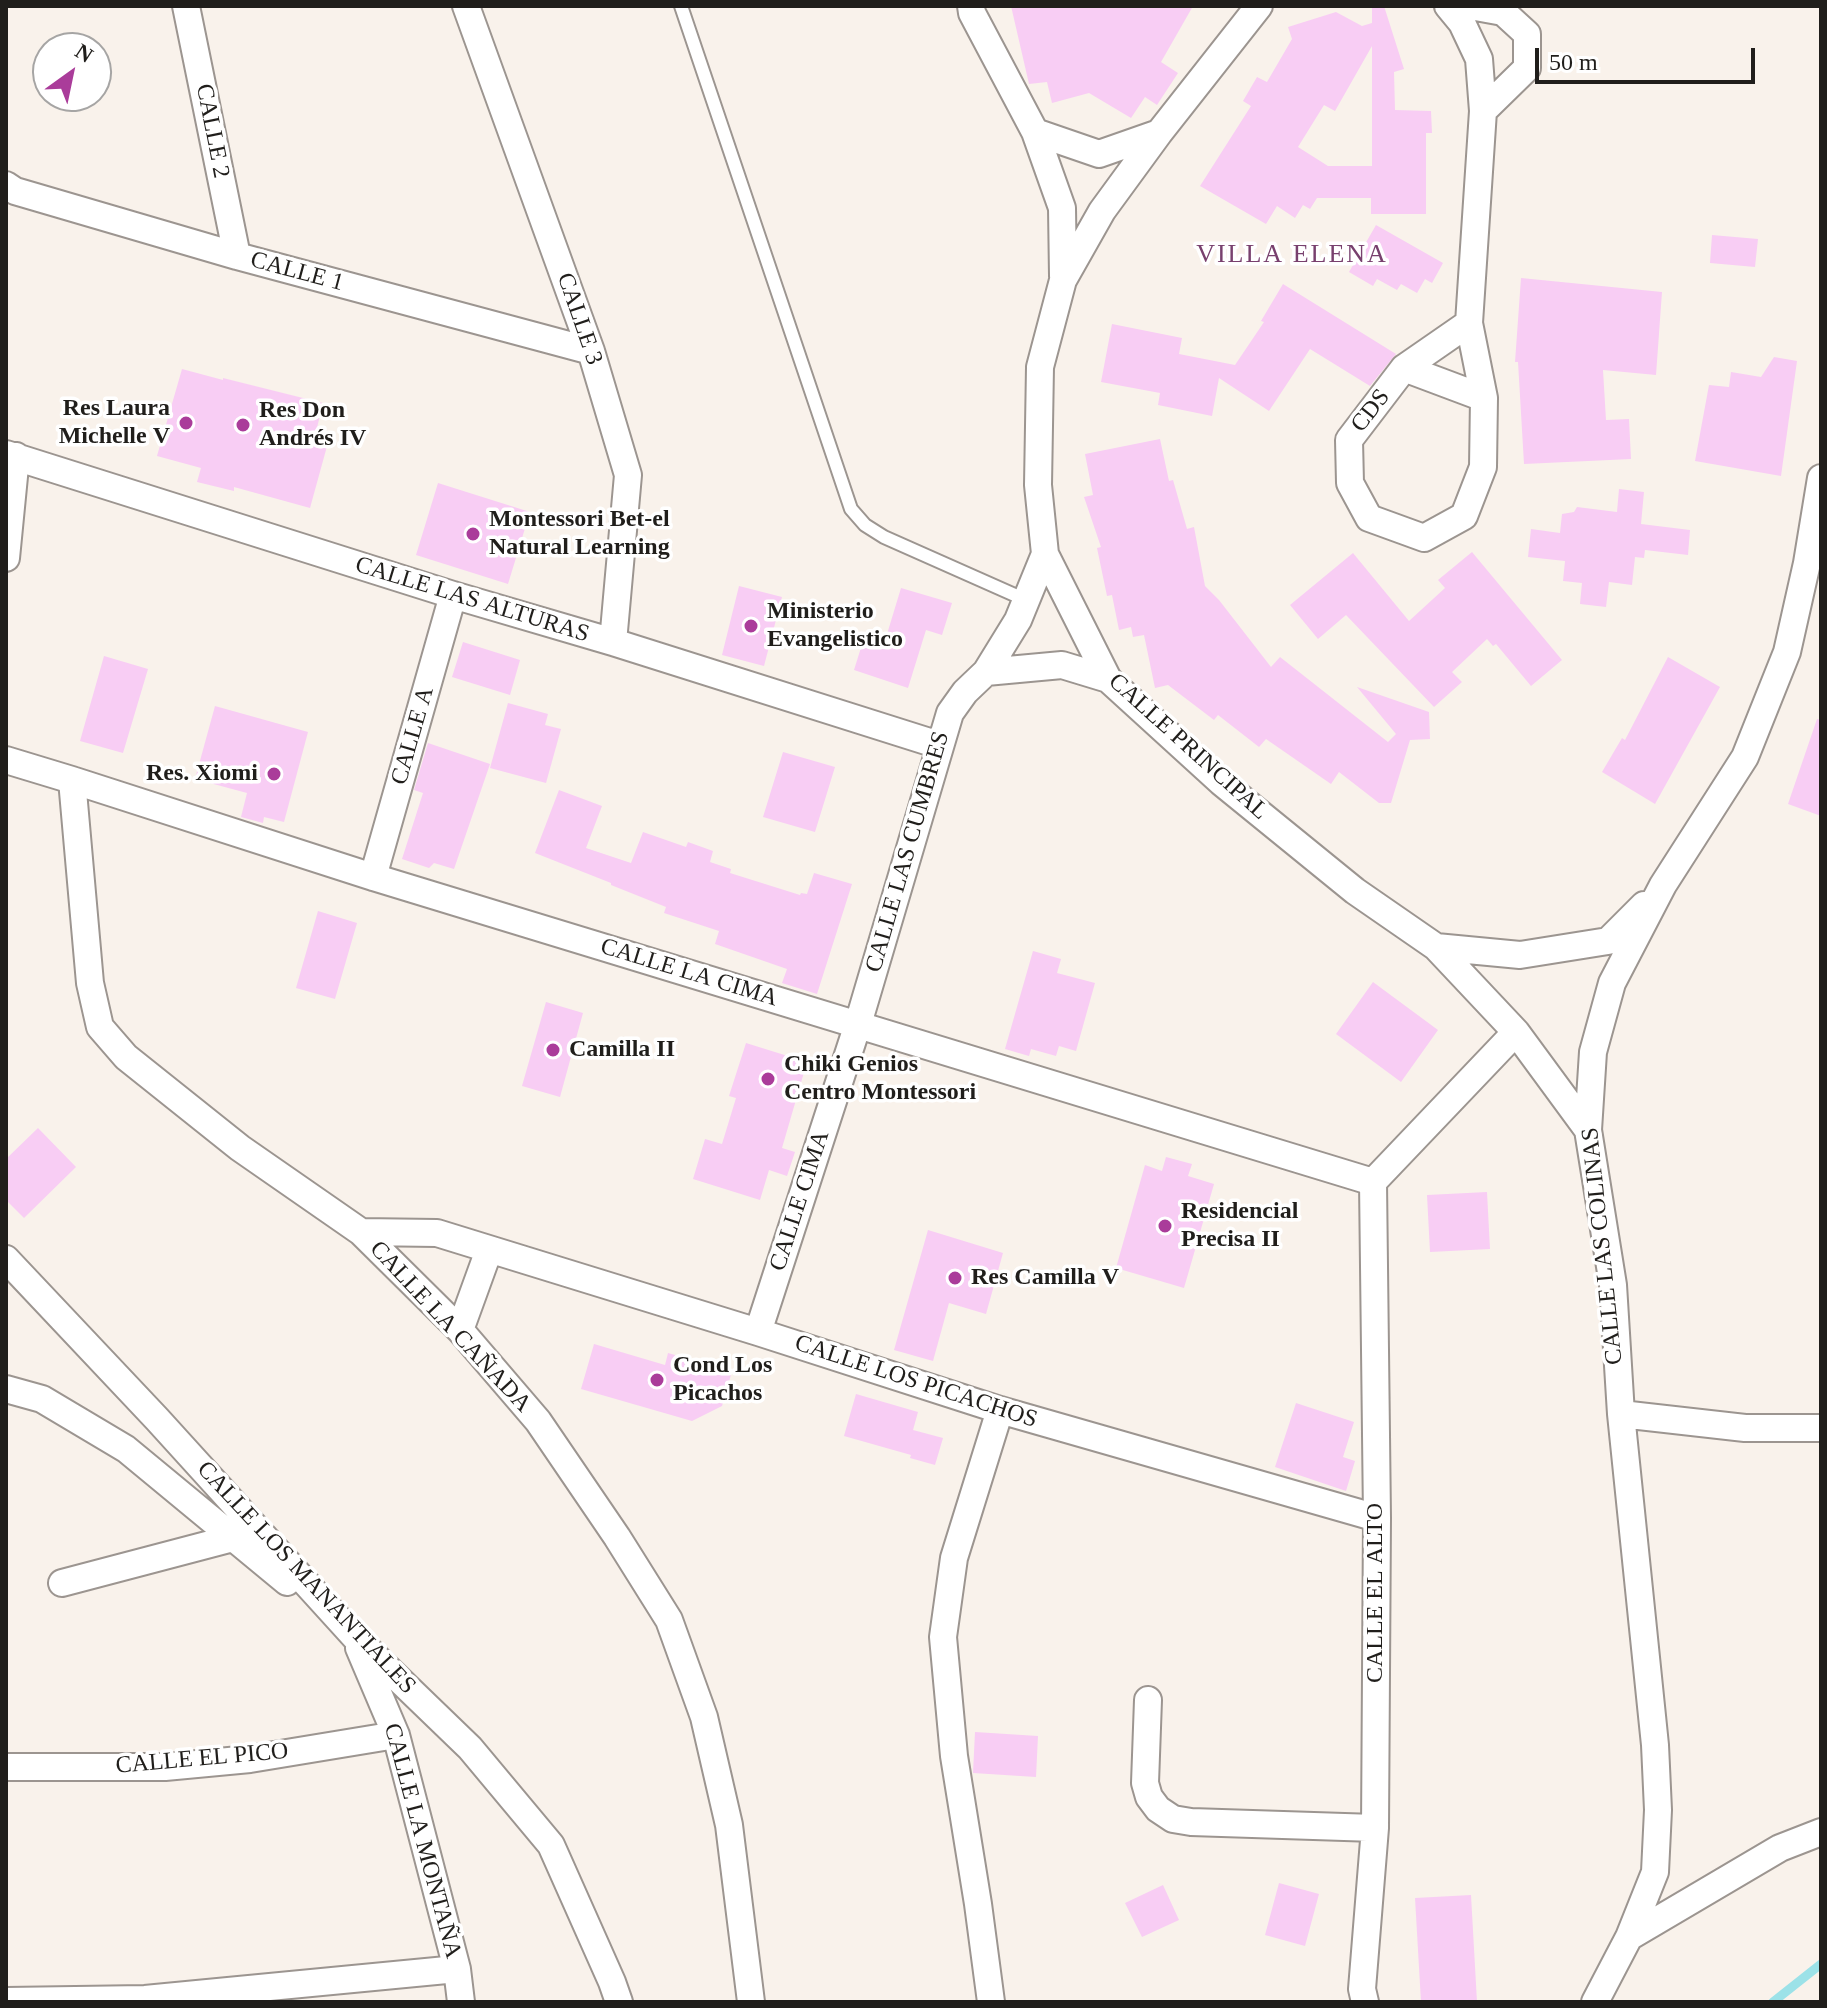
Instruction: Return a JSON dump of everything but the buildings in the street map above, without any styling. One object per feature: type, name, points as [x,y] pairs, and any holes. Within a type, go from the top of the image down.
[{"type":"street","name":"CALLE 2","points":[[186,6],[237,256]]},
{"type":"street","name":"CALLE 3","points":[[466,6],[591,351],[628,475],[613,642]]},
{"type":"street","points":[[971,6],[1035,132],[1062,208],[1063,280]]},
{"type":"street","name":"CALLE PRINCIPAL","points":[[1259,6],[1102,211],[1063,280],[1040,367],[1038,485],[1045,554],[1108,679],[1221,782],[1355,891],[1436,947],[1520,955],[1608,941],[1663,885]]},
{"type":"street","name":"CDS","points":[[1448,6],[1462,23],[1479,59],[1483,111],[1469,323],[1484,398],[1483,467],[1464,516],[1424,538],[1369,518],[1350,483],[1349,440],[1404,368],[1469,323]]},
{"type":"street","points":[[1470,6],[1503,12],[1527,34],[1527,68],[1483,111]]},
{"type":"street","points":[[1035,132],[1099,154],[1159,133]]},
{"type":"street","name":"CALLE 1","points":[[6,185],[15,191],[237,256],[591,351]]},
{"type":"street","points":[[1404,368],[1484,398]]},
{"type":"street","points":[[6,558],[11,455]]},
{"type":"street","name":"CALLE LAS ALTURAS","points":[[11,455],[939,745]]},
{"type":"street","name":"CALLE LAS COLINAS","points":[[1595,2002],[1629,1937],[1655,1872],[1658,1810],[1655,1745],[1621,1414],[1613,1285],[1588,1130],[1593,1052],[1612,983],[1663,885],[1745,757],[1787,652],[1807,563],[1821,478]]},
{"type":"street","name":"CALLE LAS CUMBRES","points":[[858,1024],[950,713],[965,692],[986,672],[1018,620],[1045,554]]},
{"type":"street","name":"CALLE A","points":[[373,877],[453,595]]},
{"type":"street","points":[[986,672],[1062,665],[1108,679]]},
{"type":"street","name":"CALLE LA CIMA","points":[[6,760],[373,877],[1373,1182]]},
{"type":"street","name":"CALLE LA CAÑADA","points":[[72,780],[90,983],[100,1027],[126,1057],[240,1148],[361,1232],[460,1330],[538,1421],[669,1620],[704,1717],[729,1825],[751,2002]]},
{"type":"street","points":[[1436,947],[1516,1032],[1588,1130]]},
{"type":"street","name":"CALLE CIMA","points":[[758,1332],[858,1024]]},
{"type":"street","points":[[1373,1182],[1516,1032]]},
{"type":"street","name":"CALLE EL ALTO","points":[[1365,2002],[1362,1989],[1375,1828],[1377,1518],[1373,1182]]},
{"type":"street","name":"CALLE LOS PICACHOS","points":[[361,1232],[437,1233],[1000,1410],[1377,1518]]},
{"type":"street","points":[[460,1330],[489,1250]]},
{"type":"street","name":"CALLE LOS MANANTIALES","points":[[6,1259],[157,1419],[355,1637],[470,1748],[551,1845],[619,2002]]},
{"type":"street","name":"CALLE LA MONTAÑA","points":[[6,1389],[42,1399],[126,1449],[355,1637],[396,1735],[457,1969],[461,2002]]},
{"type":"street","points":[[991,2002],[954,1756],[943,1637],[954,1558],[1000,1410]]},
{"type":"street","points":[[1621,1414],[1745,1428],[1821,1428]]},
{"type":"street","points":[[62,1583],[233,1538]]},
{"type":"street","points":[[1148,1700],[1145,1783],[1149,1797],[1158,1809],[1173,1819],[1375,1828]]},
{"type":"street","name":"CALLE EL PICO","points":[[6,1767],[165,1767],[250,1759],[396,1735]]},
{"type":"street","points":[[1629,1937],[1780,1848],[1821,1832]]},
{"type":"street","points":[[6,2001],[145,1999],[457,1969]]},
{"type":"lane","points":[[681,6],[851,509],[865,525],[884,537],[1026,600]]},
{"type":"waterway","points":[[1773,2002],[1821,1964]]},
{"type":"place","name":"Res Laura Michelle V","points":[[186,423]]},
{"type":"place","name":"Res Don Andrés IV","points":[[243,425]]},
{"type":"place","name":"Montessori Bet-el Natural Learning","points":[[473,534]]},
{"type":"place","name":"Ministerio Evangelistico","points":[[751,626]]},
{"type":"place","name":"Res. Xiomi","points":[[274,774]]},
{"type":"place","name":"Camilla II","points":[[553,1050]]},
{"type":"place","name":"Chiki Genios Centro Montessori","points":[[768,1079]]},
{"type":"place","name":"Residencial Precisa II","points":[[1165,1226]]},
{"type":"place","name":"Res Camilla V","points":[[955,1278]]},
{"type":"place","name":"Cond Los Picachos","points":[[657,1380]]},
{"type":"district","name":"VILLA ELENA","points":[[1292,255]]}]
